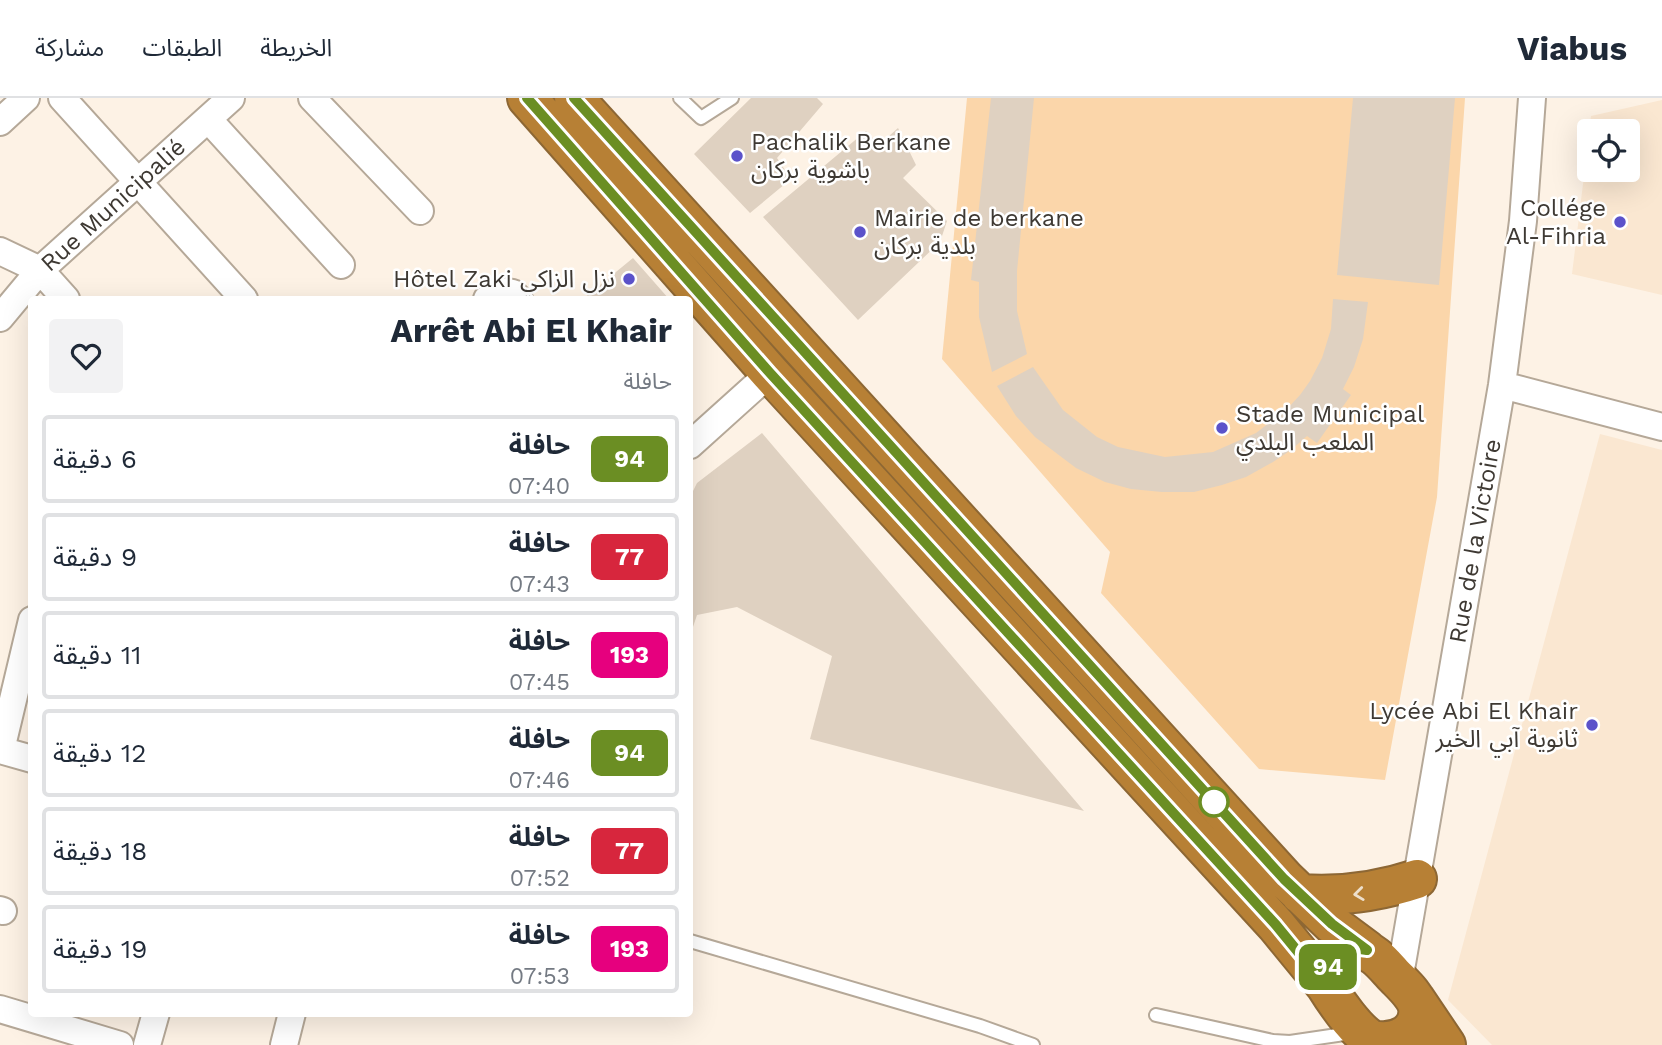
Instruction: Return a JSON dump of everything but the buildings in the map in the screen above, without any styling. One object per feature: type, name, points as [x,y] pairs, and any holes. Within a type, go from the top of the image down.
[{"type":"highway","points":[[527,98],[770,373],[1276,925],[1371,1041],[1390,1045],[1408,1037],[1418,1019],[1407,990]]},
{"type":"highway","points":[[574,98],[1300,894],[1332,924],[1367,950],[1407,990],[1447,1045]]},
{"type":"highway","points":[[1300,894],[1359,894],[1417,879]]},
{"type":"highway","points":[[1326,986],[1327,968],[1338,954],[1347,949],[1367,950]]},
{"type":"street","points":[[0,122],[26,98]]},
{"type":"street","points":[[62,98],[241,296]]},
{"type":"street","name":"Rue Municipalié","points":[[0,318],[40,270],[232,98]]},
{"type":"street","points":[[312,98],[420,211]]},
{"type":"street","name":"Rue de la Victoire","points":[[1407,990],[1417,879],[1502,385],[1523,220],[1532,98]]},
{"type":"street","points":[[208,119],[341,265]]},
{"type":"street","points":[[0,251],[40,270],[63,296]]},
{"type":"street","points":[[492,296],[501,291],[516,296]]},
{"type":"street","points":[[693,442],[770,373]]},
{"type":"street","points":[[1502,385],[1662,427]]},
{"type":"street","points":[[28,632],[18,662],[0,750],[28,758]]},
{"type":"street","points":[[0,1009],[120,1045]]},
{"type":"street","points":[[147,1045],[155,1017]]},
{"type":"street","points":[[284,1045],[291,1017]]},
{"type":"lane","points":[[680,98],[701,118],[732,98]]},
{"type":"lane","points":[[693,942],[980,1026],[1032,1045]]},
{"type":"lane","points":[[1156,1015],[1273,1041],[1371,1041]]},
{"type":"shaded area","name":"Stade Municipal الملعب البلدي","points":[[967,98],[1465,98],[1437,497],[1385,780],[1259,769],[1101,593],[1110,552],[942,359]]},
{"type":"shaded area","name":"Collége Al-Fihria","points":[[1662,100],[1662,295],[1572,274],[1583,182],[1640,182],[1640,119],[1591,119],[1591,116]]},
{"type":"shaded area","name":"Lycée Abi El Khair ثانوية آبي الخير","points":[[1600,434],[1662,450],[1662,1045],[1492,1045],[1448,1000]]},
{"type":"bus line","name":"94","points":[[527,98],[770,373],[1276,925],[1326,986],[1325,977],[1331,960],[1347,949],[1367,950],[1315,910],[1284,879],[574,98]]},
{"type":"place","name":"Pachalik Berkane باشوية بركان","points":[[737,156]]},
{"type":"place","name":"Collége Al-Fihria","points":[[1620,222]]},
{"type":"place","name":"Mairie de berkane بلدية بركان","points":[[860,232]]},
{"type":"place","name":"Hôtel Zaki نزل الزاكي","points":[[629,279]]},
{"type":"place","name":"Stade Municipal الملعب البلدي","points":[[1222,428]]},
{"type":"place","name":"Lycée Abi El Khair ثانوية آبي الخير","points":[[1592,725]]}]
